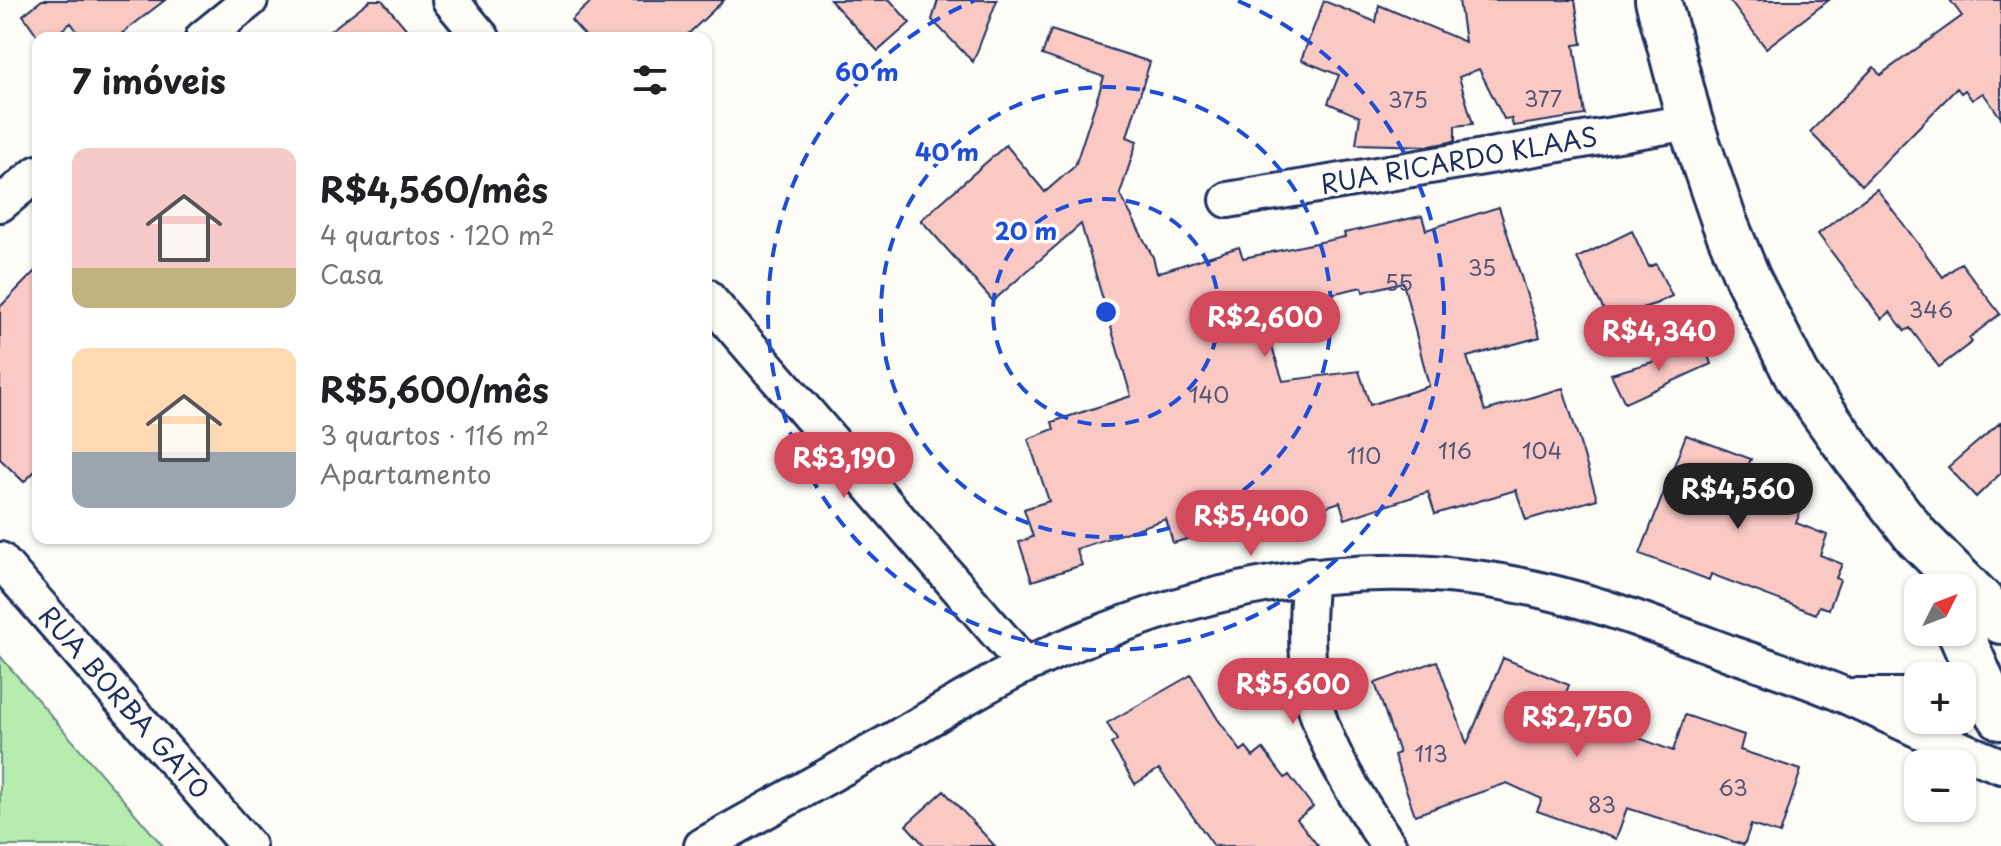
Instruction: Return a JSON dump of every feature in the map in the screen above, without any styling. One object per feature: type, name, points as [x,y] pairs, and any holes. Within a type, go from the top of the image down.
[{"type":"street","points":[[210,32],[250,0]]},
{"type":"street","points":[[450,0],[477,32]]},
{"type":"street","points":[[1658,0],[1690,122],[1724,221],[1748,279],[1797,376],[1917,537],[2001,621]]},
{"type":"street","name":"RUA RICARDO KLAAS","points":[[1228,200],[1690,122]]},
{"type":"street","points":[[0,204],[32,178]]},
{"type":"street","points":[[712,303],[1025,665]]},
{"type":"street","points":[[1917,537],[1934,574]]},
{"type":"street","name":"RUA BORBA GATO","points":[[0,560],[248,846]]},
{"type":"street","points":[[702,846],[1025,665],[1114,627],[1172,607],[1310,575],[1378,572],[1454,574],[1536,588],[1621,612],[1845,696],[1959,750],[2001,766]]},
{"type":"street","points":[[1310,575],[1307,653],[1313,696],[1333,752],[1389,846]]},
{"type":"street","points":[[1966,646],[1988,701]]},
{"type":"street","points":[[1845,696],[1904,696]]},
{"type":"green space","points":[[0,656],[163,846],[0,846]]},
{"type":"building","points":[[42,0],[165,0],[124,32],[78,32],[71,23],[59,32],[35,32],[23,15]]},
{"type":"building","points":[[370,0],[382,0],[409,32],[329,32]]},
{"type":"building","points":[[593,0],[724,0],[690,32],[582,32],[571,20]]},
{"type":"building","points":[[830,0],[890,0],[910,23],[878,51]]},
{"type":"building","points":[[938,0],[997,0],[973,62],[932,20]]},
{"type":"building","points":[[1459,0],[1575,0],[1582,44],[1574,45],[1585,115],[1513,126],[1511,118],[1504,119],[1479,69],[1459,77],[1473,124],[1455,126],[1455,141],[1430,146],[1356,144],[1360,117],[1328,103],[1339,75],[1301,60],[1324,1],[1376,22],[1379,5],[1465,42]]},
{"type":"building","points":[[1729,0],[1829,0],[1766,48]]},
{"type":"building","points":[[1950,0],[2001,0],[2001,118],[1983,93],[1972,100],[1965,90],[1961,93],[1957,88],[1862,185],[1810,132],[1874,67],[1880,75],[1962,16]]},
{"type":"building","points":[[1051,30],[1150,62],[1127,137],[1137,141],[1120,194],[1153,257],[1157,273],[1239,247],[1243,258],[1345,237],[1344,233],[1422,216],[1426,230],[1499,207],[1540,337],[1467,357],[1485,411],[1563,388],[1597,499],[1526,520],[1516,490],[1435,514],[1428,492],[1345,519],[1340,502],[1265,527],[1262,518],[1173,543],[1166,519],[1076,549],[1082,565],[1032,581],[1019,542],[1033,537],[1024,509],[1049,501],[1028,439],[1054,429],[1052,422],[1131,396],[1081,224],[993,301],[921,220],[1006,145],[1045,192],[1075,166],[1104,77],[1042,55]],"holes":[[[1403,282],[1429,386],[1370,405],[1359,371],[1283,381],[1260,310],[1362,287],[1363,292]]]},
{"type":"building","points":[[1877,189],[1943,277],[1961,263],[2000,314],[1969,338],[1972,342],[1939,367],[1910,328],[1905,331],[1890,312],[1882,319],[1818,234]]},
{"type":"building","points":[[1632,231],[1649,267],[1656,264],[1672,296],[1608,318],[1577,258]]},
{"type":"building","points":[[32,274],[32,474],[24,482],[0,459],[0,307]]},
{"type":"building","points":[[1705,347],[1711,364],[1625,403],[1611,374]]},
{"type":"building","points":[[2001,422],[2001,473],[1976,497],[1948,467]]},
{"type":"building","points":[[1686,435],[1751,459],[1744,475],[1801,510],[1796,523],[1827,535],[1820,555],[1842,564],[1836,578],[1840,580],[1829,609],[1819,606],[1816,614],[1711,574],[1709,580],[1640,554]]},
{"type":"building","points":[[1503,658],[1569,685],[1560,708],[1673,751],[1685,715],[1744,735],[1740,750],[1801,770],[1780,834],[1751,825],[1744,845],[1627,808],[1616,839],[1537,811],[1542,799],[1507,783],[1415,815],[1394,755],[1399,753],[1375,683],[1437,661],[1467,744]]},
{"type":"building","points":[[1191,675],[1241,751],[1246,747],[1253,757],[1263,749],[1285,778],[1289,775],[1313,807],[1297,819],[1318,846],[1214,846],[1159,769],[1135,784],[1111,744],[1117,740],[1107,723]]},
{"type":"building","points":[[944,791],[995,846],[925,846],[906,825]]}]
